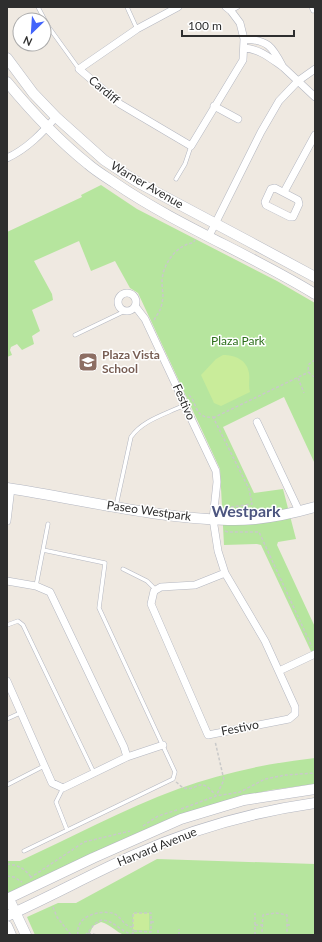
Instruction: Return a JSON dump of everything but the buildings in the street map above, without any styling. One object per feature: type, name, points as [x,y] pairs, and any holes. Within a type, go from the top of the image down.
[{"type":"street","name":"Cardiff","points":[[178,7],[137,29],[79,69],[120,104],[191,146]]},
{"type":"street","points":[[191,146],[243,60],[244,39],[240,24],[228,9]]},
{"type":"street","points":[[244,39],[262,41],[269,45],[275,52],[283,67]]},
{"type":"street","points":[[258,51],[262,41]]},
{"type":"street","points":[[244,48],[253,49],[267,55],[283,67],[315,97]]},
{"type":"street","name":"Warner Avenue","points":[[7,58],[34,94],[56,117],[104,160],[139,183],[315,277]]},
{"type":"street","points":[[209,236],[261,132],[279,101],[298,81],[315,69]]},
{"type":"street","name":"Warner Avenue","points":[[7,82],[29,109],[88,164],[135,197],[289,278],[315,294]]},
{"type":"street","points":[[214,106],[238,120]]},
{"type":"street","points":[[7,158],[25,148],[56,117]]},
{"type":"street","points":[[284,192],[315,135]]},
{"type":"street","points":[[274,188],[284,192],[298,200],[299,204],[293,217],[290,217],[266,205],[265,202],[272,189],[274,188]]},
{"type":"street","name":"Festivo","points":[[125,311],[120,308],[118,303],[119,297],[124,293],[130,293],[135,297],[135,306],[145,319],[216,471],[217,482],[213,520],[218,551],[225,572],[265,642],[279,671],[295,707],[295,714],[289,719],[208,735],[151,604],[154,591],[156,590]]},
{"type":"street","points":[[125,311],[131,310],[135,306]]},
{"type":"street","points":[[257,422],[299,512]]},
{"type":"street","points":[[7,521],[9,488]]},
{"type":"street","name":"Paseo Westpark","points":[[9,488],[116,507],[213,520],[258,518],[299,512],[315,507]]},
{"type":"street","points":[[156,590],[161,587],[196,585],[225,572]]},
{"type":"street","points":[[7,581],[36,586],[50,592],[124,747],[127,757]]},
{"type":"street","points":[[279,671],[315,654]]},
{"type":"street","points":[[7,681],[52,783],[63,788],[127,757],[163,745]]},
{"type":"street","name":"Harvard Avenue","points":[[8,899],[93,858],[181,819],[244,800],[315,789]]},
{"type":"street","name":"Harvard Avenue","points":[[11,914],[134,855],[178,838],[244,816],[285,807],[315,803]]},
{"type":"street","points":[[8,899],[11,914],[26,935]]},
{"type":"street","points":[[7,926],[11,935]]},
{"type":"lane","points":[[38,7],[48,26],[79,69]]},
{"type":"lane","points":[[127,7],[137,29]]},
{"type":"lane","points":[[228,9],[238,7]]},
{"type":"lane","points":[[311,7],[313,12]]},
{"type":"lane","points":[[176,179],[185,164],[191,146]]},
{"type":"lane","points":[[76,335],[125,311]]},
{"type":"lane","points":[[116,507],[132,437],[136,430],[142,425],[180,407],[186,408]]},
{"type":"lane","points":[[36,586],[48,524]]},
{"type":"lane","points":[[24,851],[173,779],[175,772],[99,608],[105,563],[43,550]]},
{"type":"lane","points":[[123,569],[147,581],[156,590]]},
{"type":"lane","points":[[7,625],[18,621],[23,626],[94,773]]},
{"type":"lane","points":[[7,719],[20,713]]},
{"type":"lane","points":[[7,785],[44,766]]},
{"type":"lane","points":[[63,788],[56,802],[67,830]]},
{"type":"path","points":[[156,325],[154,320],[162,305],[162,280],[165,267],[177,252],[196,240]]},
{"type":"path","points":[[309,372],[309,364],[315,360]]},
{"type":"path","points":[[182,398],[190,395],[199,414],[206,418],[213,418],[309,372]]},
{"type":"path","points":[[309,372],[315,377]]},
{"type":"path","points":[[298,378],[304,393]]},
{"type":"path","points":[[213,418],[249,489],[252,504],[226,508]]},
{"type":"path","points":[[225,531],[259,532],[315,654]]},
{"type":"path","points":[[173,779],[184,788],[200,785],[209,787],[216,796],[224,780],[213,734]]},
{"type":"path","points":[[7,864],[22,867],[31,877]]},
{"type":"path","points":[[7,876],[14,877],[22,882],[26,891]]},
{"type":"path","points":[[53,907],[57,917],[71,935]]},
{"type":"path","points":[[78,935],[77,930],[80,922],[89,915],[98,913],[113,913],[126,925],[132,927]]},
{"type":"path","points":[[133,931],[151,932],[151,913],[133,913],[132,927],[133,931],[134,935]]},
{"type":"path","points":[[262,932],[263,915],[276,913],[288,915],[287,932]]},
{"type":"path","points":[[255,914],[255,935]]},
{"type":"path","points":[[85,935],[88,933],[92,925],[102,920],[113,923],[122,931],[134,935]]},
{"type":"path","points":[[255,925],[265,925]]},
{"type":"path","points":[[287,925],[292,925]]},
{"type":"path","points":[[179,929],[179,935]]},
{"type":"path","points":[[158,930],[158,935]]},
{"type":"path","points":[[88,933],[97,935]]},
{"type":"green space","name":"Plaza Park","points":[[101,185],[137,209],[277,281],[315,303],[315,464],[284,397],[223,427],[254,493],[283,489],[296,539],[278,542],[277,545],[315,627],[315,660],[261,545],[224,545],[220,469],[138,293],[130,288],[115,261],[91,271],[79,241],[34,261],[52,294],[53,300],[32,310],[40,331],[32,336],[34,344],[22,350],[17,344],[11,347],[10,350],[12,355],[7,357],[7,232],[82,197],[81,195]]},
{"type":"green space","points":[[223,355],[236,357],[246,365],[249,373],[250,392],[221,406],[214,403],[201,375],[216,359]]},
{"type":"green space","points":[[315,758],[315,784],[271,790],[235,798],[7,896],[7,861],[20,861],[138,805],[195,783],[246,769]]},
{"type":"green space","points":[[157,859],[315,864],[315,935],[125,935],[101,922],[93,926],[89,935],[35,935],[27,917],[58,903],[76,903]]},
{"type":"green space","points":[[133,913],[149,913],[149,930],[133,930]]},
{"type":"place","name":"Plaza Vista School","points":[[88,362]]},
{"type":"district","name":"Westpark","points":[[246,511]]}]
